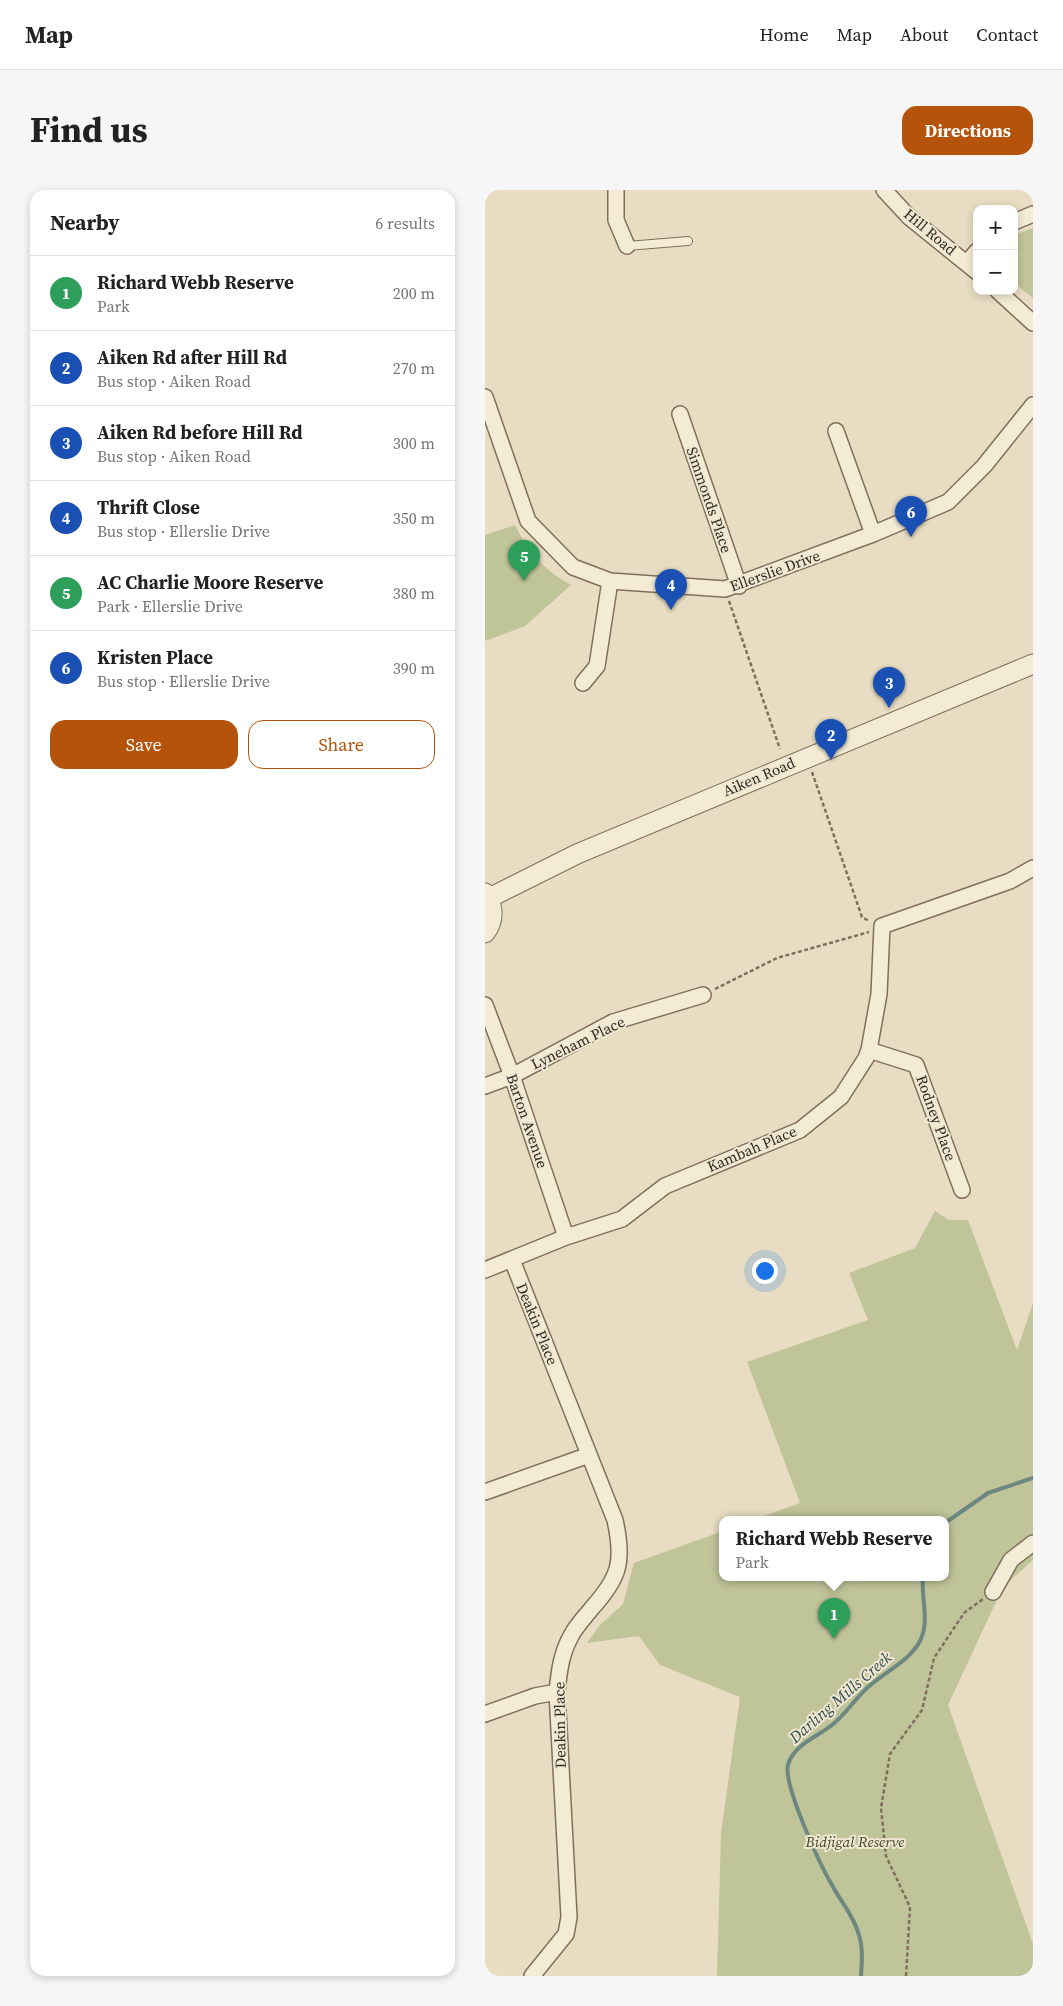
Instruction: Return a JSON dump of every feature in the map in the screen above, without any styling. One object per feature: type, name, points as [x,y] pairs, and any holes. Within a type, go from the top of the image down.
[{"type":"street","points":[[617,190],[616,220],[627,246]]},
{"type":"street","name":"Hill Road","points":[[884,190],[909,217],[972,268]]},
{"type":"street","points":[[1018,220],[1033,214]]},
{"type":"street","points":[[1002,295],[1033,323]]},
{"type":"street","name":"Ellerslie Drive","points":[[485,397],[528,521],[573,567],[610,581],[732,588],[873,534],[948,502],[984,466],[1033,405]]},
{"type":"street","name":"Simmonds Place","points":[[680,414],[732,588]]},
{"type":"street","points":[[836,431],[873,534]]},
{"type":"street","points":[[583,683],[597,666],[610,581]]},
{"type":"street","name":"Aiken Road","points":[[487,895],[577,854],[1033,664]]},
{"type":"street","points":[[882,926],[1010,882],[1033,868]]},
{"type":"street","points":[[485,933],[492,919],[492,908],[487,895]]},
{"type":"street","name":"Kambah Place","points":[[485,1270],[566,1237],[622,1218],[665,1186],[800,1130],[841,1097],[866,1058],[869,1050],[879,994],[882,926]]},
{"type":"street","name":"Lyneham Place","points":[[485,1086],[512,1076],[613,1022],[703,996]]},
{"type":"street","name":"Barton Avenue","points":[[485,1005],[512,1076],[566,1237]]},
{"type":"street","name":"Rodney Place","points":[[869,1050],[916,1065],[962,1190]]},
{"type":"street","name":"Deakin Place","points":[[512,1260],[615,1520],[620,1543],[618,1567],[609,1588],[571,1635],[561,1660],[557,1692],[569,1917],[566,1934],[532,1976]]},
{"type":"street","points":[[485,1492],[589,1455]]},
{"type":"street","points":[[993,1592],[1011,1560],[1033,1543]]},
{"type":"street","points":[[485,1714],[535,1696],[557,1692]]},
{"type":"lane","points":[[627,246],[688,242]]},
{"type":"path","points":[[732,588],[780,749]]},
{"type":"path","points":[[812,772],[862,917],[882,926]]},
{"type":"path","points":[[703,996],[777,958],[862,935],[882,926]]},
{"type":"path","points":[[906,1976],[910,1907],[886,1856],[881,1808],[890,1754],[922,1710],[934,1658],[964,1613],[993,1592]]},
{"type":"green space","points":[[1033,228],[1033,298],[1018,286],[1018,234]]},
{"type":"green space","points":[[515,525],[525,544],[538,560],[571,585],[525,626],[485,641],[485,535]]},
{"type":"green space","name":"Bidjigal Reserve","points":[[935,1211],[949,1220],[968,1220],[1017,1350],[1033,1303],[1033,1560],[1003,1587],[948,1705],[1033,1944],[1033,1976],[717,1976],[721,1833],[740,1697],[660,1665],[639,1636],[587,1643],[599,1626],[623,1604],[634,1563],[719,1532],[719,1581],[949,1581],[949,1516],[764,1516],[800,1503],[747,1362],[868,1320],[849,1273],[915,1248]]},
{"type":"waterway","name":"Darling Mills Creek","points":[[949,1520],[988,1493],[1033,1478]]},
{"type":"waterway","name":"Darling Mills Creek","points":[[861,1976],[862,1950],[857,1928],[826,1875],[811,1843],[791,1789],[788,1765],[800,1747],[837,1721],[866,1689],[902,1661],[915,1648],[923,1633],[925,1618],[923,1581]]},
{"type":"place","name":"Kristen Place","points":[[911,537]]},
{"type":"place","name":"AC Charlie Moore Reserve","points":[[524,581]]},
{"type":"place","name":"Thrift Close","points":[[671,610]]},
{"type":"place","name":"Aiken Rd before Hill Rd","points":[[889,708]]},
{"type":"place","name":"Aiken Rd after Hill Rd","points":[[831,760]]},
{"type":"place","name":"Richard Webb Reserve","points":[[834,1639]]}]
